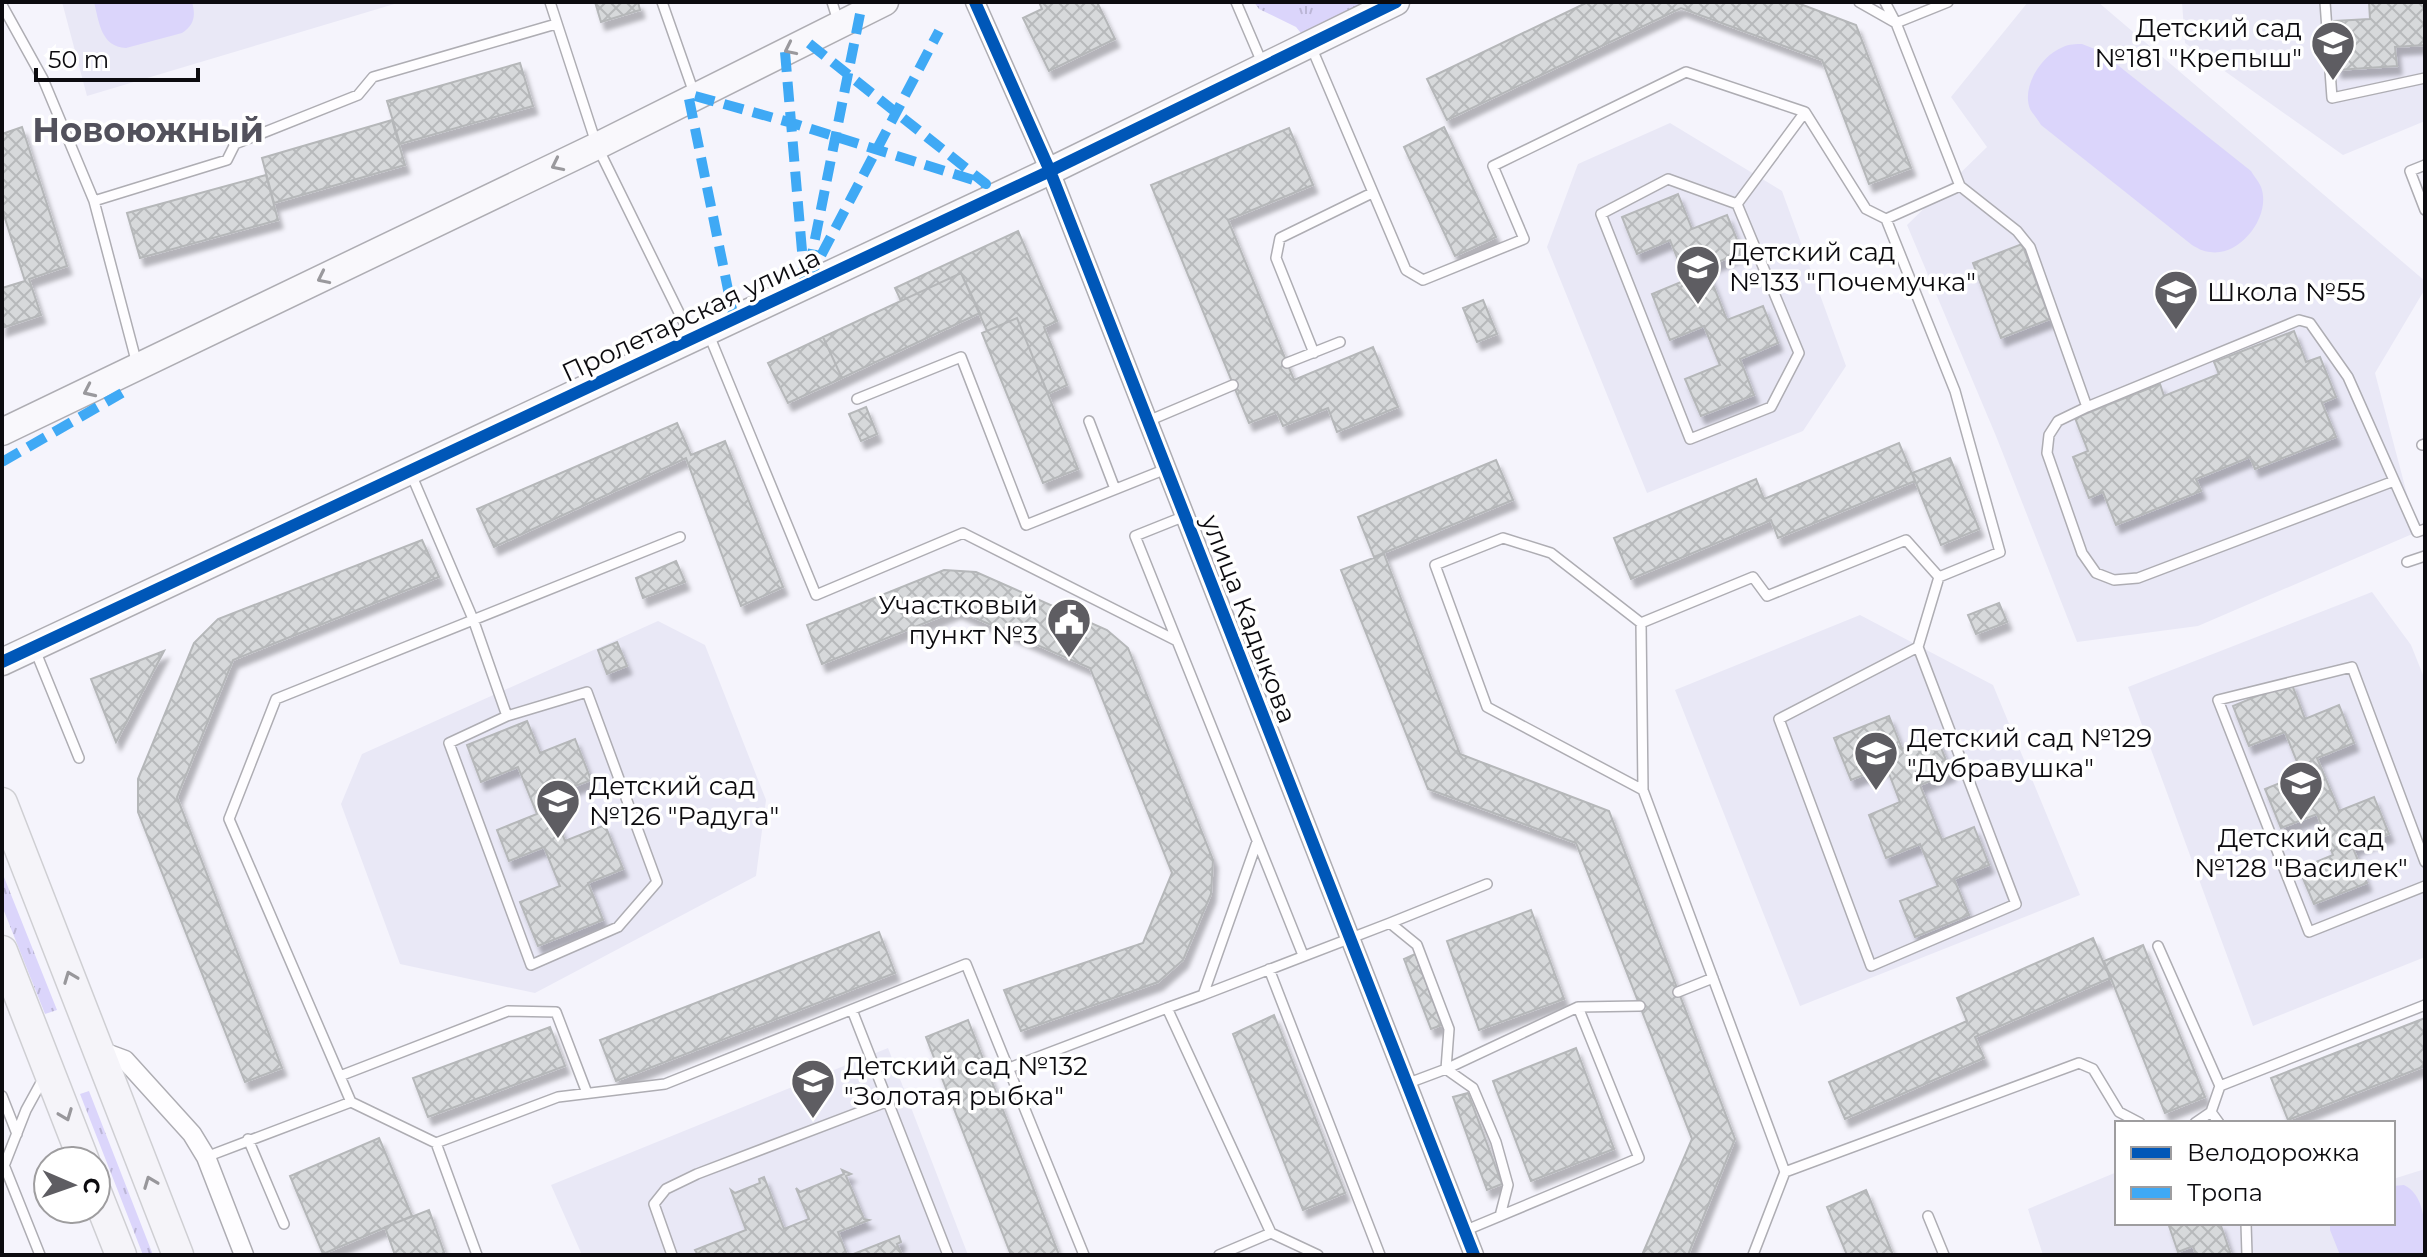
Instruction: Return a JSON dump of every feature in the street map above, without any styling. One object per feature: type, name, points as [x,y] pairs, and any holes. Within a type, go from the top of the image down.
[{"type":"main road","points":[[2,803],[178,1255]]},
{"type":"main road","points":[[2,951],[78,1145]]},
{"type":"main road","points":[[109,1225],[121,1255]]},
{"type":"street","points":[[2,432],[597,146],[695,96],[836,13],[885,2]]},
{"type":"street","name":"улица Кадыкова","points":[[975,2],[1050,171],[1472,1255]]},
{"type":"street","name":"Пролетарская улица","points":[[2,662],[1050,171],[1396,2]]},
{"type":"street","points":[[98,1050],[125,1060],[192,1134],[206,1157],[244,1255]]},
{"type":"street","points":[[224,1255],[236,1237]]},
{"type":"lane","points":[[550,2],[597,146],[700,335],[816,595],[963,533],[1177,641]]},
{"type":"lane","points":[[662,2],[695,96]]},
{"type":"lane","points":[[1236,2],[1264,67]]},
{"type":"lane","points":[[1859,2],[1896,23]]},
{"type":"lane","points":[[1885,2],[1960,186],[2017,231],[2030,247],[2087,407]]},
{"type":"lane","points":[[1896,23],[1948,2]]},
{"type":"lane","points":[[2325,2],[2332,98],[2425,78]]},
{"type":"lane","points":[[2,5],[43,79],[94,201],[138,367]]},
{"type":"lane","points":[[94,201],[227,160],[235,144],[358,95],[373,77],[556,24]]},
{"type":"lane","points":[[1310,44],[1406,270],[1423,280],[1524,239],[1493,166],[1686,72],[1805,112],[1866,209],[1886,219],[1955,391],[2000,552],[1939,577]]},
{"type":"lane","points":[[1737,204],[1805,112]]},
{"type":"lane","points":[[2425,165],[2410,171],[2425,210]]},
{"type":"lane","points":[[1668,179],[1737,204],[1799,353],[1771,407],[1690,439],[1601,214],[1668,179]]},
{"type":"lane","points":[[1886,219],[1960,186]]},
{"type":"lane","points":[[1314,353],[1276,258],[1280,238],[1372,193]]},
{"type":"lane","points":[[2394,481],[2138,578],[2114,580],[2096,573],[2082,553],[2047,453],[2049,435],[2058,421],[2299,320],[2310,323],[2348,377],[2417,532],[2425,529]]},
{"type":"lane","points":[[1287,363],[1340,342]]},
{"type":"lane","points":[[857,399],[961,357],[1026,525],[1166,469]]},
{"type":"lane","points":[[1148,421],[1233,385]]},
{"type":"lane","points":[[1089,421],[1115,489]]},
{"type":"lane","points":[[410,471],[473,619],[507,716]]},
{"type":"lane","points":[[1185,516],[1135,536],[1303,955]]},
{"type":"lane","points":[[477,1255],[436,1143],[351,1102],[229,819],[276,699],[680,537]]},
{"type":"lane","points":[[1641,623],[1551,553],[1503,538],[1435,565],[1487,707],[1643,790]]},
{"type":"lane","points":[[1641,623],[1753,577],[1767,596],[1906,540],[1939,577]]},
{"type":"lane","points":[[2407,562],[2425,556]]},
{"type":"lane","points":[[1918,647],[1779,719],[1871,966],[2016,904],[1918,647],[1939,577]]},
{"type":"lane","points":[[1641,623],[1643,790],[1785,1172],[1753,1255]]},
{"type":"lane","points":[[34,647],[79,758]]},
{"type":"lane","points":[[2425,862],[2352,667],[2218,700],[2309,932],[2425,886]]},
{"type":"lane","points":[[587,692],[657,882],[618,927],[531,965],[449,743],[507,716],[587,692]]},
{"type":"lane","points":[[1203,995],[1257,842]]},
{"type":"lane","points":[[1009,1068],[1487,884]]},
{"type":"lane","points":[[1390,923],[1417,945],[1449,1029],[1446,1069]]},
{"type":"lane","points":[[2158,946],[2220,1086],[2211,1112],[2198,1121]]},
{"type":"lane","points":[[436,1143],[558,1097],[665,1084],[966,964],[1084,1255]]},
{"type":"lane","points":[[1269,969],[1380,1255]]},
{"type":"lane","points":[[1678,992],[1713,978]]},
{"type":"lane","points":[[2220,1086],[2425,1005]]},
{"type":"lane","points":[[1406,1084],[1446,1069],[1578,1007],[1640,1006]]},
{"type":"lane","points":[[1464,1231],[1639,1158],[1578,1007]]},
{"type":"lane","points":[[1167,1008],[1271,1233],[1318,1255]]},
{"type":"lane","points":[[852,1010],[948,1255]]},
{"type":"lane","points":[[340,1076],[508,1011],[556,1012],[587,1093]]},
{"type":"lane","points":[[1785,1172],[2079,1063],[2093,1069],[2119,1112],[2136,1121]]},
{"type":"lane","points":[[40,1255],[3,1168],[48,1069]]},
{"type":"lane","points":[[1446,1069],[1473,1088],[1496,1142],[1508,1185],[1500,1216]]},
{"type":"lane","points":[[2,1096],[17,1134]]},
{"type":"lane","points":[[206,1157],[351,1102]]},
{"type":"lane","points":[[672,1255],[654,1204],[666,1189],[697,1174],[886,1102]]},
{"type":"lane","points":[[2211,1112],[2218,1121]]},
{"type":"lane","points":[[248,1139],[284,1224]]},
{"type":"lane","points":[[1928,1216],[1944,1255]]},
{"type":"lane","points":[[2246,1225],[2247,1255]]},
{"type":"lane","points":[[1219,1255],[1271,1233]]},
{"type":"shaded area","points":[[62,2],[401,2],[87,96]]},
{"type":"shaded area","name":"Школа №55","points":[[2028,2],[2098,2],[2425,281],[2425,289],[2375,373],[2417,532],[2198,626],[2077,642],[1996,436],[1907,225],[1987,147],[1951,97]]},
{"type":"shaded area","name":"Детский сад №181 \"Крепыш\"","points":[[2182,2],[2425,2],[2425,121],[2343,155],[2185,43]]},
{"type":"shaded area","name":"Детский сад №133 \"Почемучка\"","points":[[1670,123],[1782,191],[1846,366],[1803,431],[1647,493],[1547,247],[1578,164]]},
{"type":"shaded area","name":"Детский сад №128 \"Василек\"","points":[[2372,592],[2411,645],[2425,680],[2425,957],[2253,1026],[2128,687]]},
{"type":"shaded area","name":"Детский сад №129 \"Дубравушка\"","points":[[1860,615],[1993,685],[2080,895],[1800,1006],[1675,690]]},
{"type":"shaded area","name":"Детский сад №126 \"Радуга\"","points":[[658,621],[705,645],[766,800],[756,876],[535,993],[400,964],[341,804],[362,754]]},
{"type":"shaded area","name":"Детский сад №132 \"Золотая рыбка\"","points":[[888,1048],[968,1255],[582,1255],[551,1185]]},
{"type":"shaded area","points":[[2425,1169],[2425,1255],[2043,1255],[2028,1209],[2115,1173],[2115,1225],[2395,1225],[2395,1178]]},
{"type":"green space","points":[[94,2],[192,2],[194,16],[182,33],[126,48],[118,47],[102,32]]},
{"type":"green space","points":[[1254,2],[1396,2],[1310,44],[1296,27],[1259,9]]},
{"type":"green space","points":[[2082,44],[2100,51],[2251,171],[2261,187],[2262,210],[2258,222],[2242,241],[2221,252],[2208,252],[2194,246],[2041,125],[2028,100],[2035,72],[2055,51],[2068,45]]},
{"type":"green space","points":[[2,872],[57,1010],[45,1014],[2,906]]},
{"type":"green space","points":[[89,1091],[110,1145],[100,1145],[80,1094]]},
{"type":"green space","points":[[112,1150],[153,1255],[143,1255],[112,1176]]},
{"type":"green space","points":[[2404,1185],[2412,1190],[2421,1206],[2425,1255],[2340,1255],[2330,1225],[2395,1225],[2395,1186]]},
{"type":"building","points":[[595,2],[638,2],[640,10],[601,22]]},
{"type":"building","points":[[1039,2],[1097,2],[1115,39],[1049,71],[1023,18],[1042,9]]},
{"type":"building","points":[[1588,2],[1795,2],[1856,25],[1911,168],[1869,184],[1822,60],[1681,8],[1447,120],[1427,79]]},
{"type":"building","points":[[2369,2],[2425,2],[2425,45],[2395,47],[2397,66],[2337,70],[2334,21],[2370,19]]},
{"type":"building","points":[[520,63],[533,106],[400,144],[387,101]]},
{"type":"building","points":[[392,120],[405,165],[274,203],[262,158]]},
{"type":"building","points":[[22,127],[67,266],[29,279],[41,315],[2,328],[2,288],[25,281],[2,209],[2,134]]},
{"type":"building","points":[[1444,127],[1496,237],[1455,256],[1404,147]]},
{"type":"building","points":[[1289,128],[1313,185],[1228,220],[1294,380],[1373,347],[1398,407],[1337,432],[1328,408],[1283,426],[1277,412],[1249,423],[1151,185]]},
{"type":"building","points":[[266,175],[278,220],[140,258],[127,213]]},
{"type":"building","points":[[1678,194],[1692,229],[1727,215],[1742,252],[1706,267],[1727,320],[1763,306],[1778,343],[1740,359],[1754,395],[1701,416],[1685,379],[1720,365],[1704,326],[1670,340],[1652,294],[1686,280],[1670,240],[1637,254],[1622,217]]},
{"type":"building","points":[[1018,231],[1057,321],[1044,327],[1067,385],[1048,394],[1017,318],[987,331],[961,273],[901,301],[895,288]]},
{"type":"building","points":[[2022,244],[2050,319],[2001,338],[1973,263]]},
{"type":"building","points":[[961,273],[980,313],[842,378],[823,337]]},
{"type":"building","points":[[1483,300],[1497,334],[1477,342],[1463,308]]},
{"type":"building","points":[[1017,318],[1078,469],[1043,483],[982,333]]},
{"type":"building","points":[[2294,331],[2306,362],[2320,357],[2336,397],[2322,403],[2336,437],[2255,469],[2250,457],[2196,479],[2201,491],[2116,525],[2103,492],[2089,498],[2073,457],[2088,451],[2075,418],[2160,384],[2164,396],[2219,374],[2214,362]]},
{"type":"building","points":[[823,337],[842,378],[788,403],[768,363]]},
{"type":"building","points":[[866,407],[877,434],[861,441],[849,414]]},
{"type":"building","points":[[677,423],[691,455],[725,441],[783,587],[741,606],[686,458],[494,547],[477,509]]},
{"type":"building","points":[[1899,443],[1915,481],[1778,538],[1771,520],[1631,579],[1614,538],[1756,479],[1764,499]]},
{"type":"building","points":[[1950,458],[1979,529],[1941,545],[1912,473]]},
{"type":"building","points":[[1496,460],[1513,500],[1374,557],[1358,517]]},
{"type":"building","points":[[422,540],[439,577],[233,660],[177,797],[282,1068],[245,1082],[138,812],[138,779],[194,643],[218,619]]},
{"type":"building","points":[[1384,554],[1460,754],[1609,811],[1735,1139],[1688,1255],[1642,1255],[1692,1139],[1576,843],[1428,789],[1341,570]]},
{"type":"building","points":[[676,561],[685,582],[643,598],[636,578]]},
{"type":"building","points":[[944,570],[976,572],[1107,630],[1128,648],[1213,860],[1211,894],[1183,960],[1158,982],[1021,1031],[1004,990],[1143,943],[1172,873],[1090,668],[957,610],[822,664],[807,625]]},
{"type":"building","points":[[1999,603],[2007,622],[1976,634],[1968,615]]},
{"type":"building","points":[[617,642],[627,666],[607,674],[598,650]]},
{"type":"building","points":[[164,651],[116,742],[91,679]]},
{"type":"building","points":[[2291,682],[2305,719],[2339,705],[2354,743],[2317,758],[2339,811],[2374,797],[2389,834],[2353,848],[2367,883],[2314,904],[2299,869],[2333,855],[2317,814],[2281,828],[2265,789],[2302,774],[2285,732],[2249,746],[2233,706]]},
{"type":"building","points":[[1889,716],[1902,749],[1936,735],[1951,773],[1920,785],[1942,840],[1974,827],[1989,865],[1954,879],[1969,915],[1915,937],[1900,901],[1938,886],[1920,844],[1886,858],[1869,815],[1900,802],[1886,766],[1851,780],[1834,738]]},
{"type":"building","points":[[527,721],[540,753],[575,739],[591,780],[547,797],[565,841],[605,825],[623,869],[588,883],[603,920],[538,946],[520,902],[560,886],[544,847],[509,861],[497,830],[537,814],[518,767],[481,782],[467,745]]},
{"type":"building","points":[[1531,910],[1564,999],[1479,1030],[1447,941]]},
{"type":"building","points":[[879,932],[895,973],[616,1081],[600,1040]]},
{"type":"building","points":[[2093,938],[2110,978],[1975,1037],[1984,1058],[1845,1119],[1829,1082],[1967,1021],[1957,998]]},
{"type":"building","points":[[2143,945],[2205,1097],[2165,1113],[2104,961]]},
{"type":"building","points":[[1415,954],[1442,1025],[1431,1029],[1404,959]]},
{"type":"building","points":[[1274,1015],[1345,1193],[1303,1210],[1233,1034]]},
{"type":"building","points":[[2425,1018],[2425,1066],[2288,1120],[2271,1078]]},
{"type":"building","points":[[968,1020],[1059,1255],[1011,1255],[926,1037]]},
{"type":"building","points":[[550,1027],[565,1066],[428,1117],[413,1078]]},
{"type":"building","points":[[1576,1048],[1614,1149],[1531,1181],[1493,1081]]},
{"type":"building","points":[[1468,1093],[1502,1184],[1487,1190],[1453,1097]]},
{"type":"building","points":[[379,1138],[412,1216],[323,1254],[290,1176]]},
{"type":"building","points":[[842,1170],[851,1174],[846,1176],[864,1219],[869,1220],[838,1232],[847,1255],[698,1255],[695,1250],[746,1230],[731,1190],[735,1193],[760,1183],[759,1179],[764,1177],[784,1229],[809,1219],[796,1188],[800,1192],[844,1174]]},
{"type":"building","points":[[1866,1190],[1893,1255],[1847,1255],[1827,1207]]},
{"type":"building","points":[[429,1210],[445,1255],[395,1255],[385,1227]]},
{"type":"building","points":[[2169,1225],[2221,1225],[2231,1255],[2196,1255],[2193,1246],[2178,1252]]},
{"type":"building","points":[[899,1236],[901,1242],[897,1244],[902,1255],[851,1255]]},
{"type":"marked path","points":[[809,269],[860,14]]},
{"type":"marked path","points":[[785,52],[805,286],[939,31]]},
{"type":"marked path","points":[[695,96],[986,184],[806,41]]},
{"type":"marked path","points":[[689,99],[734,319]]},
{"type":"marked path","points":[[2,462],[122,393]]},
{"type":"cycle path","points":[[975,2],[1050,171],[1474,1255]]},
{"type":"cycle path","points":[[2,662],[1050,171],[1396,2]]},
{"type":"place","name":"Детский сад №181 \"Крепыш\"","points":[[2333,82]]},
{"type":"place","name":"Детский сад №133 \"Почемучка\"","points":[[1698,306]]},
{"type":"place","name":"Школа №55","points":[[2176,331]]},
{"type":"place","name":"Участковый пункт №3","points":[[1069,659]]},
{"type":"place","name":"Детский сад №129 \"Дубравушка\"","points":[[1876,792]]},
{"type":"place","name":"Детский сад №128 \"Василек\"","points":[[2301,822]]},
{"type":"place","name":"Детский сад №126 \"Радуга\"","points":[[558,840]]},
{"type":"place","name":"Детский сад №132 \"Золотая рыбка\"","points":[[813,1120]]},
{"type":"district","name":"Новоюжный","points":[[148,130]]}]
